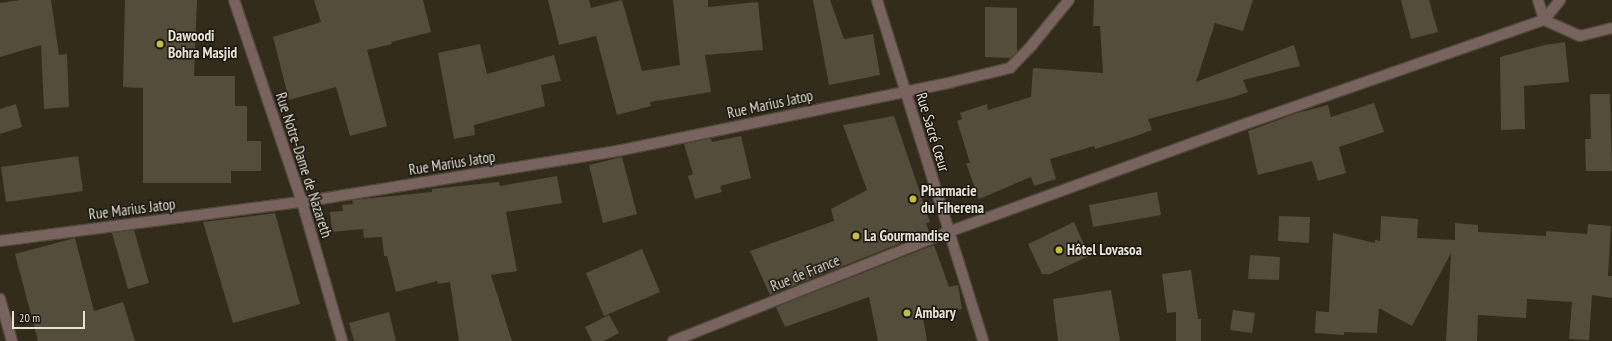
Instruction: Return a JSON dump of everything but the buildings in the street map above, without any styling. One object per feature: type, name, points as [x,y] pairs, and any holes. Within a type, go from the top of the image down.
[{"type":"street","name":"Rue Notre-Dame de Nazareth","points":[[234,0],[302,202],[342,341]]},
{"type":"street","name":"Rue Sacré Cœur","points":[[877,0],[983,341]]},
{"type":"street","name":"Rue Marius Jatop","points":[[0,241],[302,202],[617,151],[952,82],[1010,68],[1032,45],[1069,0]]},
{"type":"street","points":[[1538,0],[1544,20],[1580,36],[1612,28]]},
{"type":"street","points":[[1544,20],[1560,0]]},
{"type":"street","name":"Rue de France","points":[[673,341],[948,232],[1248,123],[1544,20]]},
{"type":"street","points":[[0,298],[12,341]]},
{"type":"place","name":"Dawoodi Bohra Masjid","points":[[160,44]]},
{"type":"place","name":"Pharmacie du Fiherena","points":[[913,199]]},
{"type":"place","name":"La Gourmandise","points":[[856,236]]},
{"type":"place","name":"Hôtel Lovasoa","points":[[1059,250]]},
{"type":"place","name":"Ambary","points":[[907,313]]}]
